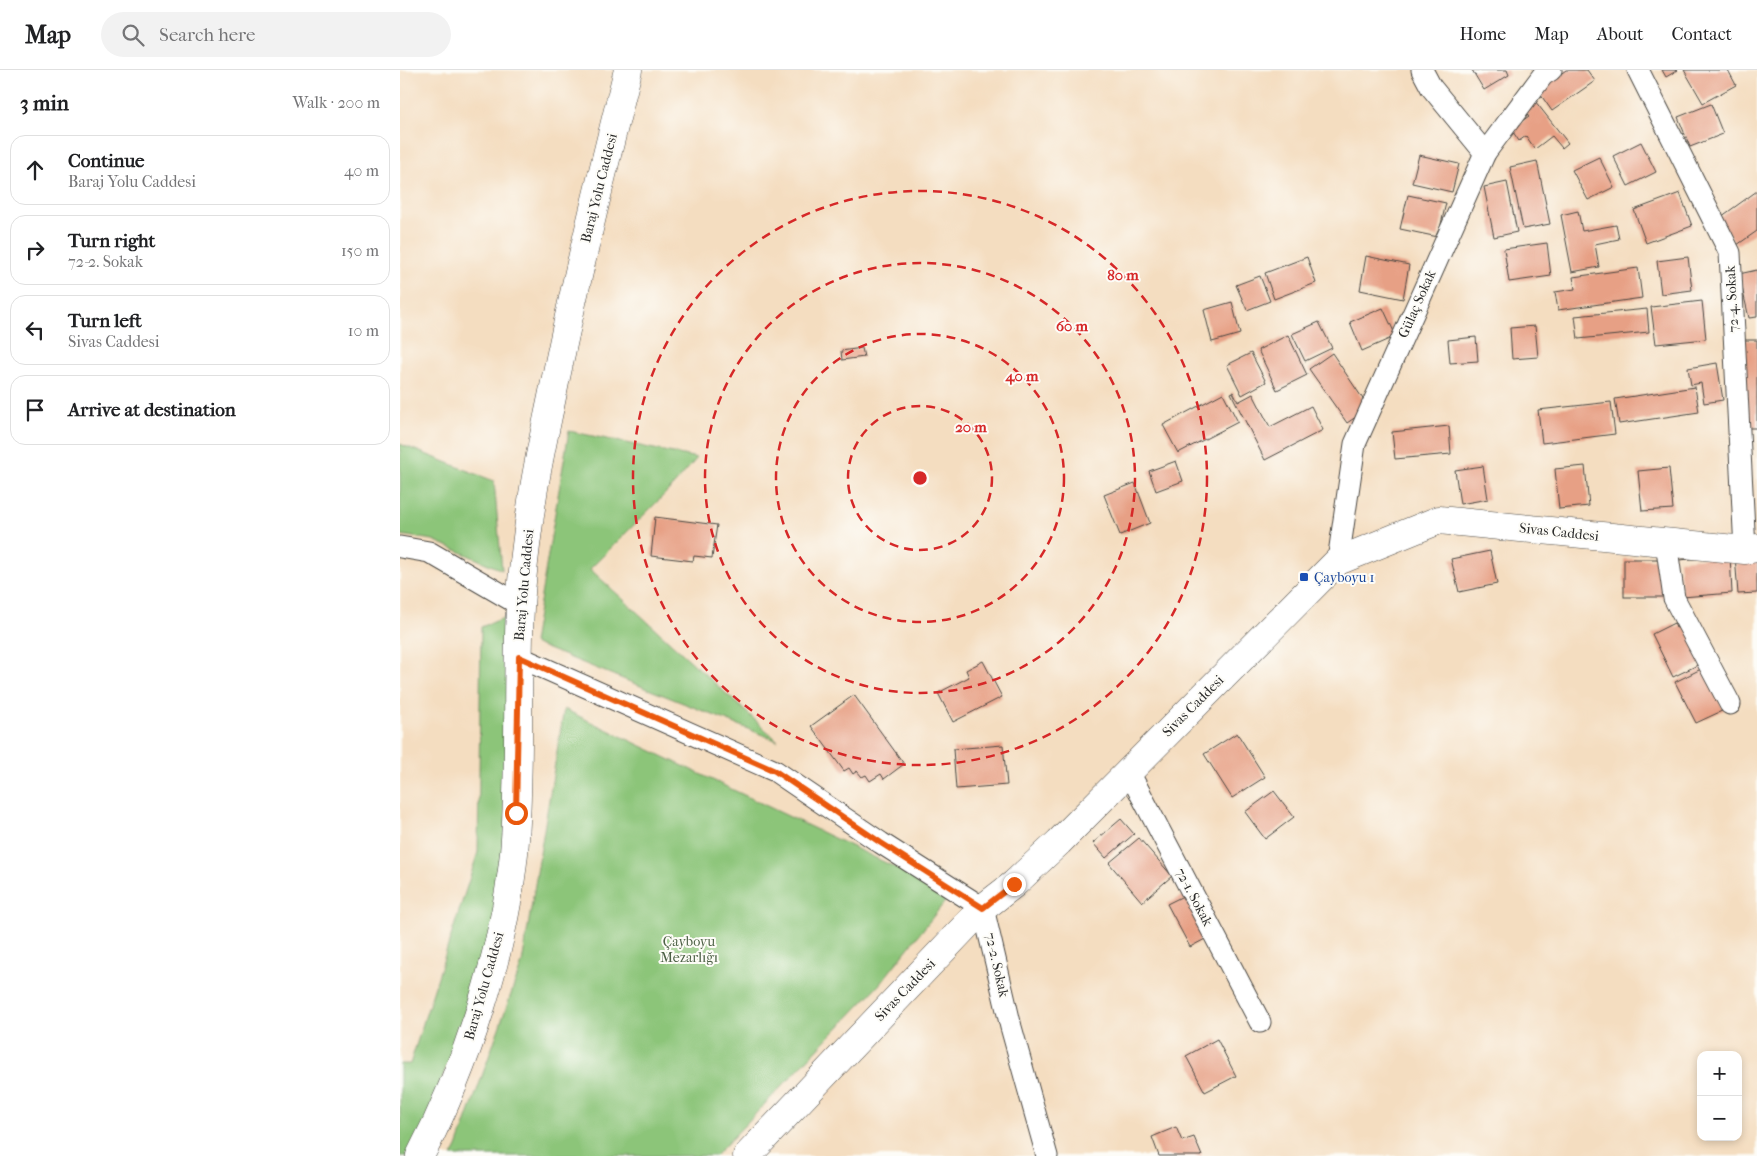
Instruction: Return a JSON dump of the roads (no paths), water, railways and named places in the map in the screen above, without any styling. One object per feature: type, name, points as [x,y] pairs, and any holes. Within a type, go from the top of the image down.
[{"type":"street","points":[[1422,70],[1431,87],[1485,153]]},
{"type":"street","name":"Gülaç Sokak","points":[[1338,561],[1355,444],[1485,153],[1542,75],[1551,70]]},
{"type":"street","name":"72-4. Sokak","points":[[1638,70],[1730,253],[1751,550]]},
{"type":"street","name":"Baraj Yolu Caddesi","points":[[420,1156],[432,1134],[464,1054],[489,980],[504,916],[513,856],[516,813],[520,606],[532,499],[561,352],[627,71]]},
{"type":"street","name":"Sivas Caddesi","points":[[747,1156],[983,908],[1014,884],[1053,848],[1338,561],[1439,520],[1751,550]]},
{"type":"street","points":[[1666,542],[1674,598],[1730,704]]},
{"type":"street","points":[[400,547],[429,552],[520,606]]},
{"type":"street","points":[[519,657],[775,771],[881,843],[983,908]]},
{"type":"street","name":"72-1. Sokak","points":[[1128,772],[1260,1022]]},
{"type":"street","name":"72-2. Sokak","points":[[983,908],[1011,1027],[1047,1156]]},
{"type":"place","name":"Çayboyu 1","points":[[1304,577]]},
{"type":"park label","name":"Çayboyu Mezarlığı","points":[[689,950]]}]
